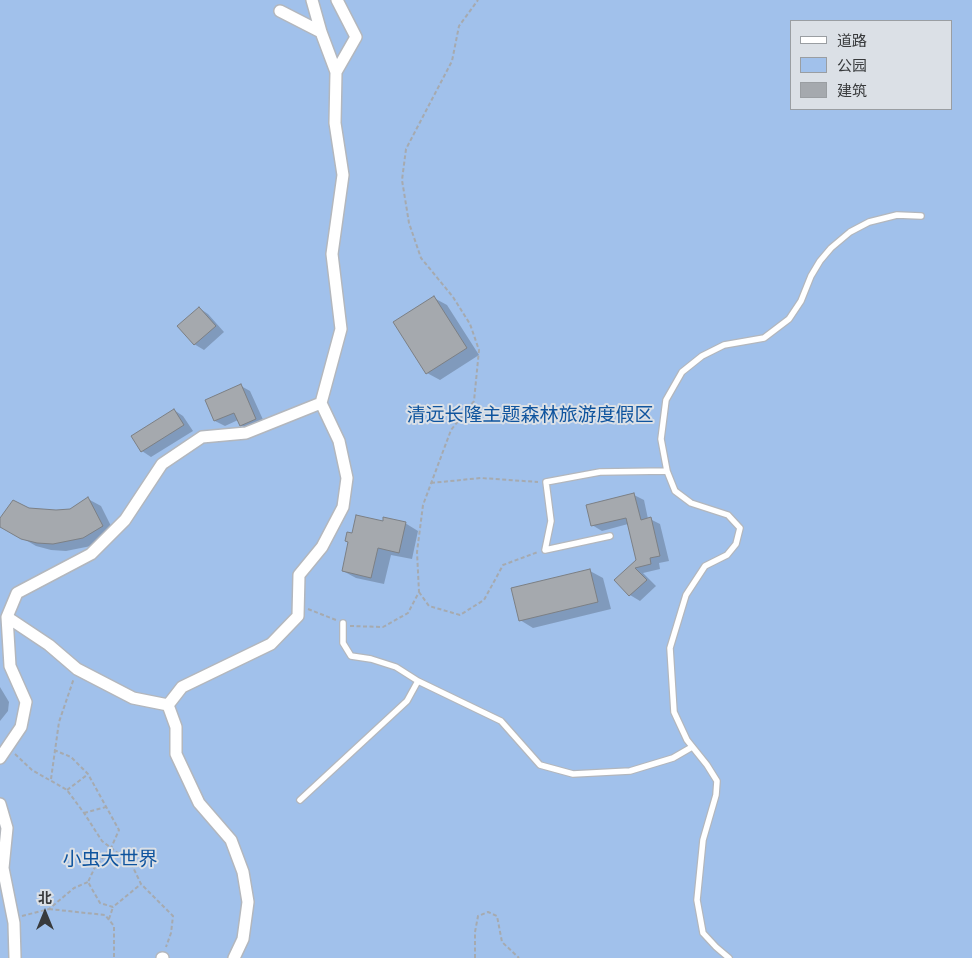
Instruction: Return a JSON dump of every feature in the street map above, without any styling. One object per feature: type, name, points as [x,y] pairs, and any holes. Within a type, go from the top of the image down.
[{"type":"street","points":[[168,705],[182,687],[271,644],[298,616],[299,575],[322,547],[342,506],[347,478],[339,441],[321,403],[341,329],[332,254],[343,176],[335,123],[336,72],[321,32],[312,0]]},
{"type":"street","points":[[336,72],[356,37],[337,0]]},
{"type":"street","points":[[280,11],[321,32]]},
{"type":"street","points":[[0,758],[21,727],[26,702],[10,666],[6,617],[17,593],[91,554],[125,520],[162,464],[202,437],[246,433],[321,403]]},
{"type":"street","points":[[6,617],[49,645],[77,669],[133,698],[168,705]]},
{"type":"street","points":[[168,705],[176,727],[176,754],[199,803],[231,840],[243,872],[248,902],[243,939],[234,958]]},
{"type":"street","points":[[0,804],[7,828],[3,868],[13,919],[15,958]]},
{"type":"lane","points":[[729,958],[703,933],[696,900],[703,840],[716,795],[717,781],[687,740],[674,712],[670,648],[686,595],[705,566],[727,555],[736,544],[740,528],[728,515],[691,503],[675,491],[667,471],[661,439],[666,400],[682,372],[702,356],[724,345],[764,338],[789,319],[801,301],[811,276],[820,261],[830,248],[850,232],[869,222],[897,215],[921,216]]},
{"type":"lane","points":[[610,536],[545,550],[551,521],[546,482],[600,472],[667,471]]},
{"type":"lane","points":[[343,623],[343,643],[351,656],[371,659],[396,667],[418,681],[501,721],[540,764],[573,774],[630,771],[673,758],[692,747]]},
{"type":"lane","points":[[300,800],[407,701],[418,681]]},
{"type":"path","points":[[298,605],[350,626],[383,627],[408,613],[419,592],[417,552],[423,505],[451,430],[474,401],[479,350],[470,324],[453,297],[421,258],[409,223],[402,180],[406,149],[452,60],[459,26],[478,0]]},
{"type":"path","points":[[431,483],[481,478],[546,482]]},
{"type":"path","points":[[419,592],[429,606],[460,615],[484,600],[503,565],[545,550]]},
{"type":"path","points":[[51,779],[59,722],[77,669]]},
{"type":"path","points":[[8,747],[32,770],[51,779],[67,790],[84,812],[102,841],[131,863],[141,884],[173,916],[171,933],[163,958]]},
{"type":"path","points":[[49,909],[74,888],[88,882],[96,867],[111,848],[119,830],[88,774],[71,757],[54,750]]},
{"type":"path","points":[[67,790],[88,774]]},
{"type":"path","points":[[84,812],[106,807]]},
{"type":"path","points":[[88,882],[100,903],[113,907]]},
{"type":"path","points":[[108,919],[113,907],[141,884]]},
{"type":"path","points":[[13,919],[49,909],[104,915],[114,926],[114,958]]},
{"type":"path","points":[[475,958],[475,932],[478,916],[488,912],[497,916],[502,942],[519,958]]},
{"type":"green space","name":"清远长隆主题森林旅游度假区","points":[[0,0],[972,0],[972,958],[0,958]]},
{"type":"building","points":[[434,296],[467,348],[426,374],[393,322]]},
{"type":"building","points":[[199,307],[216,326],[194,345],[177,326]]},
{"type":"building","points":[[241,384],[256,419],[240,426],[234,413],[214,421],[205,400]]},
{"type":"building","points":[[174,409],[184,425],[141,452],[131,436]]},
{"type":"building","points":[[634,493],[641,520],[651,517],[660,556],[650,558],[651,564],[635,568],[647,580],[629,596],[614,580],[636,560],[626,518],[591,526],[586,505]]},
{"type":"building","points":[[88,497],[103,526],[83,538],[53,544],[37,543],[21,539],[0,527],[0,518],[13,500],[29,508],[56,510],[70,509]]},
{"type":"building","points":[[356,515],[383,521],[383,517],[406,522],[399,553],[378,548],[371,578],[342,571],[348,542],[345,541],[347,532],[352,533]]},
{"type":"building","points":[[590,569],[598,602],[519,621],[511,588]]},
{"type":"park label","name":"小虫大世界","points":[[110,860]]}]
